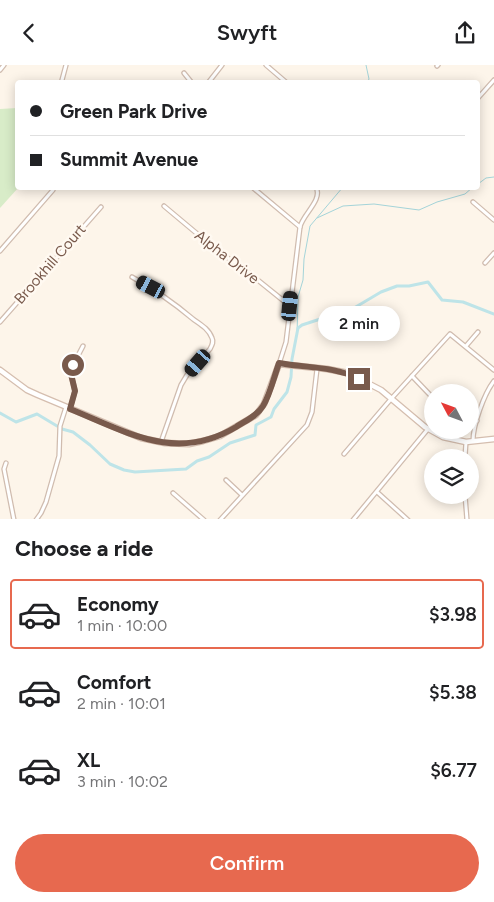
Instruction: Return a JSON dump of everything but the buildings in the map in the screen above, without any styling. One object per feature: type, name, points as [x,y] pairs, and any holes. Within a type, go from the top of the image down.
[{"type":"street","points":[[0,70],[4,65]]},
{"type":"street","points":[[62,80],[66,65]]},
{"type":"street","points":[[210,80],[222,65]]},
{"type":"street","points":[[266,65],[284,80]]},
{"type":"street","points":[[184,73],[190,80]]},
{"type":"street","points":[[480,96],[494,80]]},
{"type":"street","points":[[0,251],[53,190]]},
{"type":"street","points":[[256,190],[300,227]]},
{"type":"street","points":[[0,370],[27,389],[140,438],[160,443],[182,444],[204,441],[227,432],[256,415],[264,404],[286,342],[300,227],[303,217],[317,199],[317,190]]},
{"type":"street","points":[[474,202],[494,220]]},
{"type":"street","name":"Alpha Drive","points":[[164,206],[219,252],[244,269],[290,306]]},
{"type":"street","name":"Brookhill Court","points":[[0,322],[100,207]]},
{"type":"street","points":[[485,263],[494,253]]},
{"type":"street","points":[[132,277],[170,300],[208,331],[213,339],[210,349],[187,375],[181,385],[160,443]]},
{"type":"street","points":[[466,347],[478,332]]},
{"type":"street","points":[[344,455],[391,399],[450,334],[494,370]]},
{"type":"street","points":[[36,519],[46,502],[57,464],[60,449],[60,426],[75,391],[71,369],[83,346]]},
{"type":"street","points":[[279,363],[348,373],[381,390],[424,426]]},
{"type":"street","points":[[220,519],[307,425],[312,412],[317,369]]},
{"type":"street","points":[[412,376],[424,389]]},
{"type":"street","points":[[479,413],[489,388],[494,381]]},
{"type":"street","points":[[353,519],[424,434]]},
{"type":"street","points":[[452,439],[466,442],[494,439]]},
{"type":"street","points":[[466,442],[466,449]]},
{"type":"street","points":[[6,463],[4,469],[14,519]]},
{"type":"street","points":[[226,480],[242,495]]},
{"type":"street","points":[[377,492],[408,519]]},
{"type":"street","points":[[173,493],[204,519]]},
{"type":"street","points":[[466,504],[467,519]]},
{"type":"green space","points":[[15,108],[16,190],[0,208],[0,109]]},
{"type":"waterway","points":[[366,65],[368,80]]},
{"type":"waterway","points":[[480,182],[486,178],[494,177]]},
{"type":"waterway","points":[[297,335],[298,297],[303,280],[304,259],[310,226],[340,190]]},
{"type":"waterway","points":[[317,218],[343,206],[374,204],[419,210],[437,202],[465,194],[470,190]]},
{"type":"waterway","points":[[62,429],[73,432],[110,464],[124,470],[135,472],[186,469],[230,443],[255,435],[256,425],[271,417],[274,409],[287,392],[298,328],[302,325],[354,308],[381,292],[397,286],[409,286],[428,282],[442,300],[463,302],[494,314]]},
{"type":"waterway","points":[[0,413],[16,422],[37,414],[57,426]]},
{"type":"route","points":[[73,365],[71,374],[75,391],[70,409],[140,438],[160,443],[176,444],[204,441],[220,436],[256,415],[264,404],[279,363],[348,373],[359,379]]}]
